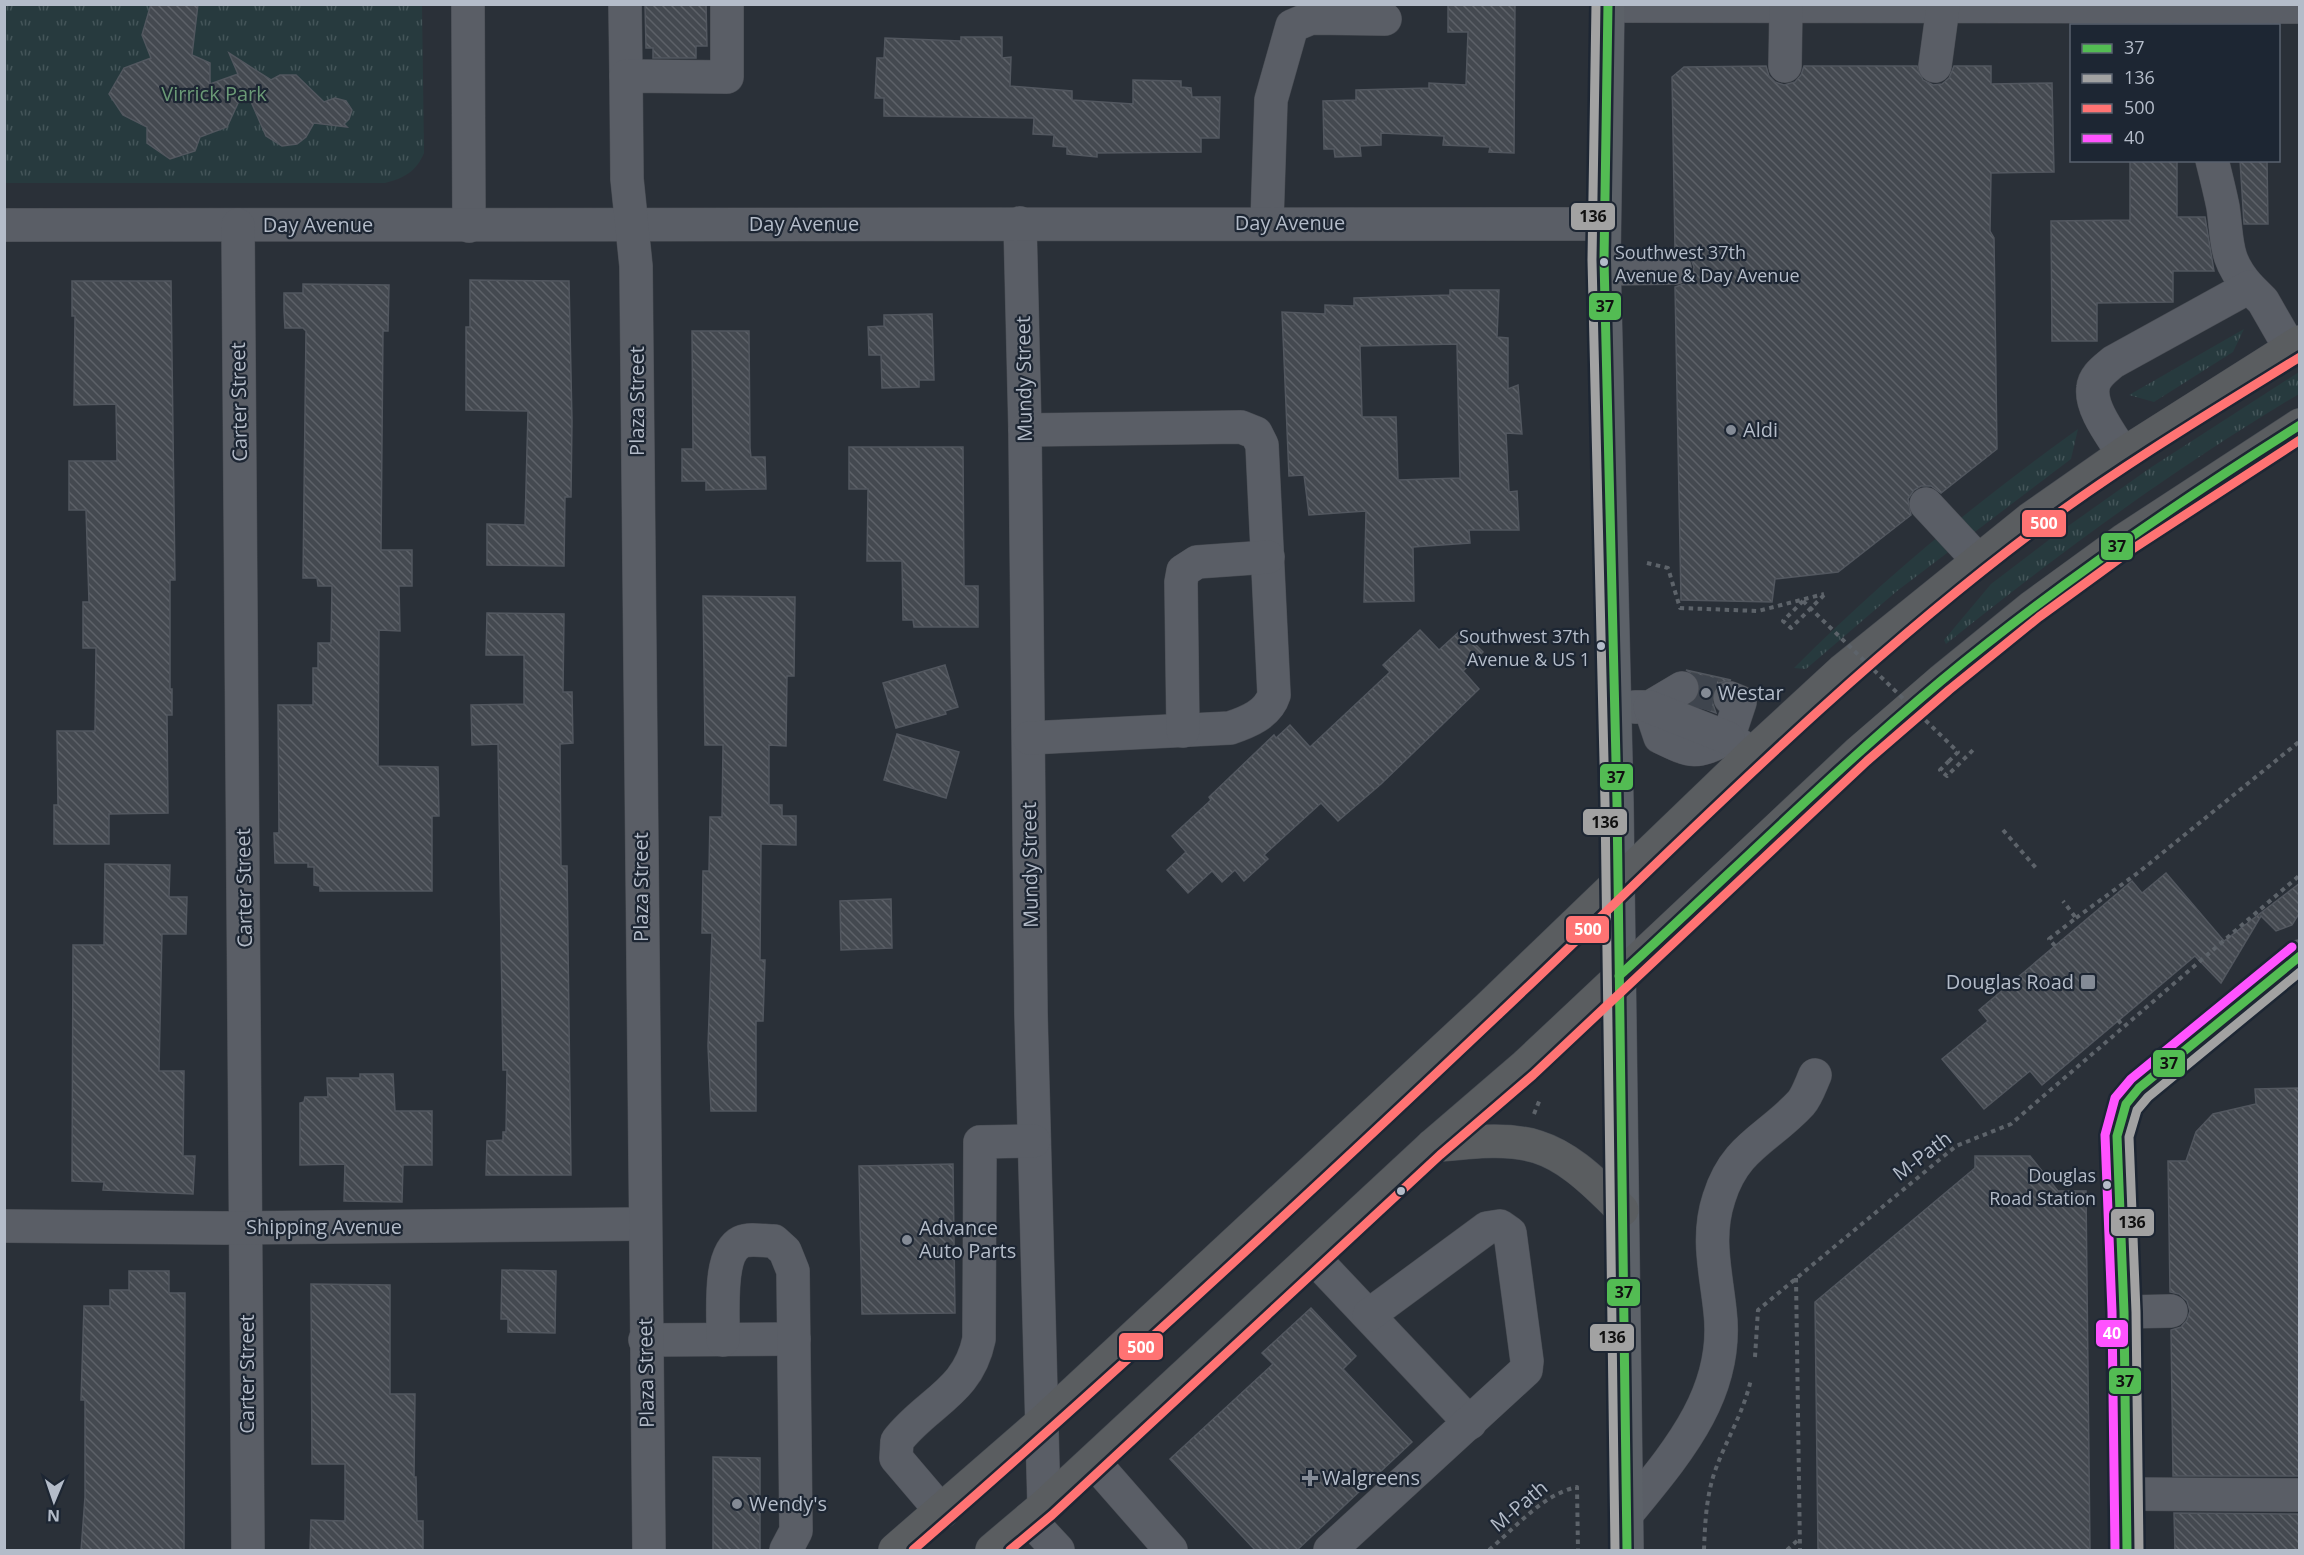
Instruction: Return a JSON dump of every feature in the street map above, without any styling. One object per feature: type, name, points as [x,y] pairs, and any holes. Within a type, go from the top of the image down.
[{"type":"highway","points":[[895,1551],[1041,1423],[1488,1008],[1618,883],[1740,746],[1844,670],[1978,560],[2123,454],[2295,345]]},
{"type":"highway","points":[[992,1551],[1093,1461],[1432,1146],[1525,1066],[1858,752],[2032,607],[2124,540],[2300,425]]},
{"type":"highway","points":[[1432,1146],[1489,1140],[1521,1142],[1539,1148],[1556,1154],[1585,1172],[1622,1210]]},
{"type":"main road","points":[[1608,5],[1604,269],[1618,883],[1627,1551]]},
{"type":"street","points":[[468,4],[469,226]]},
{"type":"street","name":"Plaza Street","points":[[625,4],[627,179],[636,266],[643,1224],[649,1551]]},
{"type":"street","points":[[626,76],[727,77],[727,4]]},
{"type":"street","points":[[1608,5],[2122,6],[2194,16],[2300,7]]},
{"type":"street","points":[[1778,6],[1785,66]]},
{"type":"street","points":[[1935,66],[1943,7]]},
{"type":"street","points":[[1267,222],[1271,100],[1292,26],[1311,18],[1385,19]]},
{"type":"street","points":[[2212,162],[2223,208],[2227,254],[2235,271],[2263,301],[2295,345]]},
{"type":"street","name":"Day Avenue","points":[[4,225],[469,226],[1267,222],[1604,224]]},
{"type":"street","name":"Mundy Street","points":[[1020,223],[1025,430],[1034,1141],[1041,1423],[1036,1513]]},
{"type":"street","name":"Carter Street","points":[[238,225],[248,1551]]},
{"type":"street","points":[[1604,269],[1675,268]]},
{"type":"street","points":[[2123,454],[2094,399],[2093,387],[2098,375],[2113,362],[2249,287]]},
{"type":"street","points":[[1025,430],[1250,429],[1260,438],[1274,695],[1271,705],[1246,723],[1230,728],[1029,738]]},
{"type":"street","points":[[1926,504],[1978,560]]},
{"type":"street","points":[[1183,731],[1180,582],[1183,571],[1197,562],[1268,557]]},
{"type":"street","points":[[1614,707],[1650,707],[1682,688]]},
{"type":"street","points":[[1650,707],[1660,737],[1684,748],[1701,751],[1740,746],[1740,702],[1730,698]]},
{"type":"street","points":[[2127,1551],[2124,1312],[2117,1136],[2126,1104],[2139,1088],[2300,956]]},
{"type":"street","points":[[1626,1515],[1690,1434],[1715,1381],[1722,1336],[1711,1249],[1719,1198],[1740,1156],[1802,1102],[1815,1075]]},
{"type":"street","points":[[942,1512],[896,1458],[897,1441],[905,1431],[963,1379],[976,1354],[979,1339],[980,1142],[1034,1141]]},
{"type":"street","name":"Shipping Avenue","points":[[4,1226],[643,1224]]},
{"type":"street","points":[[1330,1551],[1526,1370],[1527,1360],[1510,1233],[1500,1226],[1487,1228],[1369,1315]]},
{"type":"street","points":[[723,1340],[725,1263],[732,1248],[744,1241],[774,1241],[785,1251],[794,1271],[796,1531],[786,1551]]},
{"type":"street","points":[[1313,1257],[1470,1423]]},
{"type":"street","points":[[2124,1312],[2170,1311]]},
{"type":"street","points":[[645,1340],[794,1339]]},
{"type":"street","points":[[1093,1461],[1171,1551]]},
{"type":"street","points":[[2126,1494],[2300,1495]]},
{"type":"street","points":[[1036,1513],[1058,1551]]},
{"type":"path","points":[[1647,563],[1668,568],[1680,608],[1758,611],[1824,594],[1791,628],[1783,621],[1803,601],[1958,752],[1940,770],[1947,776],[1975,748]]},
{"type":"path","points":[[2055,946],[2049,939],[2139,872],[2300,741]]},
{"type":"path","points":[[2003,830],[2036,868]]},
{"type":"path","name":"M-Path","points":[[1754,1359],[1758,1310],[1956,1146],[2011,1124],[2300,875]]},
{"type":"path","points":[[2063,901],[2076,918]]},
{"type":"path","points":[[2118,1020],[2122,1026]]},
{"type":"path","points":[[1796,1278],[1800,1551]]},
{"type":"path","points":[[1704,1551],[1708,1498],[1714,1473],[1740,1413],[1752,1371]]},
{"type":"path","name":"M-Path","points":[[1489,1551],[1550,1498],[1562,1490],[1577,1487],[1578,1551]]},
{"type":"path","points":[[1787,1551],[1800,1538]]},
{"type":"green space","name":"Virrick Park","points":[[4,5],[422,5],[424,153],[413,170],[398,179],[385,183],[5,183]]},
{"type":"green space","points":[[2244,329],[2233,352],[2154,402],[2129,395]]},
{"type":"green space","points":[[2299,372],[2299,394],[2207,451],[2118,513],[1946,644],[1944,640],[1991,584],[2150,468]]},
{"type":"green space","points":[[2078,429],[2071,459],[1897,591],[1806,669],[1794,668],[1827,635],[1931,543]]},
{"type":"building","points":[[151,4],[198,4],[192,55],[210,63],[210,84],[238,74],[229,53],[271,80],[280,75],[296,75],[324,102],[335,98],[346,101],[352,110],[349,119],[344,124],[347,127],[314,123],[306,137],[297,144],[282,146],[266,136],[245,88],[227,127],[200,137],[195,151],[170,159],[147,143],[147,127],[123,115],[109,94],[124,68],[151,58],[142,35]]},
{"type":"building","points":[[645,4],[706,4],[707,46],[696,46],[696,58],[653,58],[653,48],[646,48]]},
{"type":"building","points":[[1448,4],[1515,4],[1514,153],[1489,152],[1490,147],[1443,145],[1444,136],[1381,133],[1381,145],[1360,146],[1361,156],[1335,157],[1334,149],[1324,149],[1323,101],[1356,100],[1356,90],[1429,88],[1429,83],[1466,85],[1468,32],[1448,32]]},
{"type":"building","points":[[961,37],[1002,37],[1002,58],[1011,57],[1010,86],[1072,91],[1072,100],[1133,104],[1133,80],[1181,81],[1181,87],[1191,88],[1192,97],[1220,97],[1219,138],[1201,138],[1201,152],[1097,153],[1097,157],[1067,154],[1067,147],[1053,146],[1054,135],[1033,134],[1034,118],[884,116],[884,98],[875,98],[877,58],[884,58],[885,38],[961,41]]},
{"type":"building","points":[[1766,66],[1769,76],[1775,82],[1784,85],[1795,82],[1804,66],[1917,66],[1923,80],[1933,85],[1942,84],[1949,78],[1954,66],[1991,66],[1991,84],[2052,83],[2054,172],[1991,173],[1990,231],[1994,238],[1997,449],[1941,493],[1931,486],[1921,486],[1914,490],[1908,499],[1911,515],[1838,572],[1775,579],[1772,602],[1681,600],[1675,287],[1691,278],[1694,267],[1685,252],[1675,249],[1672,77],[1684,67]]},
{"type":"building","points":[[2130,162],[2177,162],[2177,217],[2205,217],[2214,271],[2173,271],[2173,302],[2097,303],[2097,341],[2052,341],[2051,221],[2130,220]]},
{"type":"building","points":[[2240,162],[2267,162],[2268,224],[2244,224]]},
{"type":"building","points":[[470,280],[569,281],[571,497],[565,497],[564,566],[487,565],[487,524],[525,525],[528,411],[466,410],[466,327],[470,327]]},
{"type":"building","points":[[72,281],[171,281],[175,580],[170,580],[172,715],[167,715],[168,813],[109,814],[109,844],[54,844],[54,805],[58,805],[57,731],[95,731],[96,648],[83,648],[83,602],[89,602],[86,510],[69,510],[69,461],[117,461],[116,404],[74,405],[75,316],[72,316]]},
{"type":"building","points":[[303,284],[389,285],[388,331],[383,331],[381,550],[412,550],[412,586],[399,586],[400,631],[379,630],[378,766],[438,767],[439,816],[432,816],[432,891],[320,891],[320,886],[314,885],[314,867],[308,867],[308,863],[275,863],[274,833],[279,833],[278,705],[313,705],[313,668],[318,668],[318,643],[331,643],[332,586],[318,586],[317,578],[303,578],[306,331],[303,328],[285,328],[284,293],[303,293]]},
{"type":"building","points":[[1450,290],[1499,290],[1497,337],[1508,338],[1508,389],[1518,385],[1522,434],[1506,433],[1509,492],[1517,491],[1519,530],[1469,530],[1470,543],[1413,547],[1414,601],[1364,602],[1366,511],[1309,515],[1304,475],[1289,476],[1282,312],[1325,314],[1325,305],[1354,306],[1354,298],[1450,295]],"holes":[[[1457,344],[1460,478],[1398,480],[1396,417],[1362,417],[1360,346]]]},
{"type":"building","points":[[932,314],[934,380],[919,380],[919,387],[882,388],[881,355],[869,355],[868,327],[884,326],[884,315]]},
{"type":"building","points":[[692,331],[749,331],[750,448],[751,457],[765,457],[766,489],[706,490],[706,481],[682,481],[682,449],[693,449]]},
{"type":"building","points":[[849,447],[963,447],[964,586],[978,586],[978,627],[914,627],[913,620],[903,620],[902,561],[867,561],[868,489],[849,489]]},
{"type":"building","points":[[703,596],[795,597],[794,676],[787,676],[786,746],[769,745],[769,805],[782,805],[782,816],[796,816],[796,845],[761,844],[760,960],[765,960],[763,1021],[756,1021],[756,1111],[711,1111],[708,1046],[712,933],[702,933],[703,871],[709,871],[710,817],[722,817],[723,745],[705,745]]},
{"type":"building","points":[[487,613],[564,614],[563,692],[572,692],[573,743],[560,744],[561,866],[567,866],[571,1175],[486,1175],[487,1141],[503,1140],[503,1132],[506,1132],[507,1070],[503,1070],[498,744],[472,745],[471,705],[524,704],[524,655],[486,655]]},
{"type":"building","points":[[1420,630],[1439,650],[1461,630],[1483,652],[1463,671],[1479,689],[1381,784],[1338,821],[1321,803],[1264,855],[1268,859],[1244,881],[1235,870],[1222,882],[1212,871],[1188,893],[1167,870],[1186,852],[1172,836],[1211,800],[1209,797],[1274,735],[1276,738],[1290,725],[1310,747],[1390,672],[1383,665]]},
{"type":"building","points":[[945,665],[958,707],[945,711],[946,714],[896,728],[883,683]]},
{"type":"building","points":[[1686,670],[1731,680],[1719,683],[1713,691],[1712,701],[1716,713],[1692,704],[1699,697],[1701,687],[1698,678]]},
{"type":"building","points":[[897,734],[959,752],[946,798],[884,780]]},
{"type":"building","points":[[105,864],[170,865],[169,897],[187,897],[186,934],[162,934],[159,1071],[184,1071],[183,1156],[195,1156],[193,1194],[103,1190],[104,1182],[72,1181],[73,945],[104,945]]},
{"type":"building","points":[[2166,873],[2224,941],[2300,883],[2300,912],[2292,925],[2276,931],[2261,916],[2221,983],[2195,956],[2042,1085],[2030,1071],[1984,1109],[1942,1059],[1988,1021],[1979,1010],[2132,881],[2142,893]]},
{"type":"building","points":[[891,899],[892,948],[841,950],[840,901]]},
{"type":"building","points":[[360,1074],[393,1074],[395,1111],[432,1111],[432,1165],[403,1165],[402,1202],[344,1201],[345,1164],[300,1165],[300,1103],[304,1102],[305,1097],[328,1097],[327,1078],[360,1078]]},
{"type":"building","points":[[2300,1088],[2300,1476],[2173,1476],[2171,1330],[2181,1327],[2190,1311],[2187,1301],[2179,1294],[2170,1292],[2168,1161],[2186,1161],[2196,1132],[2213,1114],[2256,1104],[2255,1089]]},
{"type":"building","points":[[1975,1156],[2030,1156],[2058,1191],[2086,1191],[2090,1551],[1818,1551],[1815,1302],[1975,1168]]},
{"type":"building","name":"Advance Auto Parts","points":[[953,1164],[955,1313],[862,1314],[859,1166]]},
{"type":"building","points":[[502,1270],[556,1271],[555,1333],[508,1332],[508,1319],[501,1319]]},
{"type":"building","points":[[129,1271],[169,1271],[169,1293],[185,1293],[184,1551],[81,1551],[85,1497],[85,1400],[81,1400],[84,1306],[110,1306],[110,1290],[129,1290]]},
{"type":"building","points":[[311,1284],[390,1285],[390,1394],[415,1394],[414,1477],[416,1477],[417,1521],[423,1521],[423,1551],[310,1551],[311,1520],[345,1521],[345,1464],[312,1464]]},
{"type":"building","name":"Walgreens","points":[[1311,1308],[1356,1356],[1343,1369],[1412,1442],[1296,1551],[1256,1551],[1170,1459],[1273,1364],[1262,1353]]},
{"type":"building","name":"Wendy's","points":[[713,1457],[760,1458],[760,1551],[713,1551]]},
{"type":"building","points":[[2174,1513],[2300,1514],[2300,1551],[2175,1551]]},
{"type":"tunnel","points":[[1682,688],[1730,698]]},
{"type":"transit line","name":"136","points":[[1596,4],[1592,260],[1605,803],[1615,1550]]},
{"type":"transit line","name":"37","points":[[1608,4],[1604,260],[1617,803],[1627,1550]]},
{"type":"transit line","name":"500","points":[[913,1550],[1135,1353],[1281,1219],[1761,764],[1896,642],[1966,584],[2069,505],[2167,440],[2300,357]]},
{"type":"transit line","name":"37","points":[[1619,976],[1858,753],[1984,646],[2116,547],[2300,425]]},
{"type":"transit line","name":"500","points":[[1010,1550],[1052,1515],[1440,1155],[1533,1075],[1867,761],[1949,690],[2039,617],[2131,550],[2300,440]]},
{"type":"transit line","name":"40","points":[[2115,1550],[2112,1312],[2105,1135],[2115,1098],[2131,1079],[2292,947]]},
{"type":"transit line","name":"37","points":[[2127,1550],[2124,1312],[2117,1136],[2126,1104],[2139,1088],[2300,956]]},
{"type":"transit line","name":"136","points":[[2139,1550],[2136,1312],[2129,1137],[2137,1110],[2148,1097],[2300,972]]},
{"type":"place","name":"Southwest 37th Avenue & Day Avenue","points":[[1604,262]]},
{"type":"place","name":"Aldi","points":[[1731,430]]},
{"type":"place","name":"Southwest 37th Avenue & US 1","points":[[1601,646]]},
{"type":"place","name":"Westar","points":[[1706,693]]},
{"type":"place","name":"Douglas Road","points":[[2088,982]]},
{"type":"place","name":"Douglas Road Station","points":[[2107,1185]]},
{"type":"place","name":"Advance Auto Parts","points":[[907,1240]]},
{"type":"place","name":"Walgreens","points":[[1310,1478]]},
{"type":"place","name":"Wendy's","points":[[737,1504]]}]
